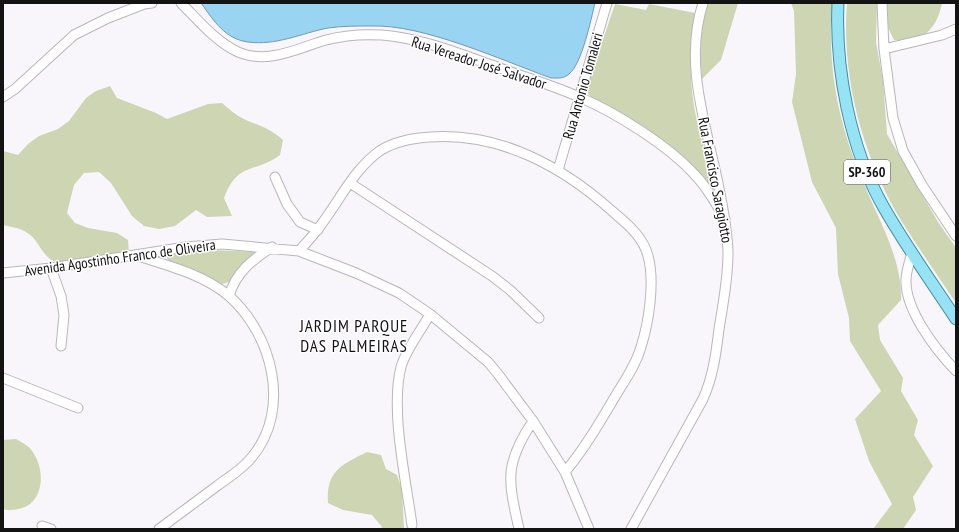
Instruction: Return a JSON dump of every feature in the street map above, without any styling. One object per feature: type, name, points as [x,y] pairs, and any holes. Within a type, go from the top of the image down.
[{"type":"main road","name":"SP-360","points":[[838,3],[840,61],[844,90],[855,138],[876,193],[912,252],[956,319]]},
{"type":"street","points":[[3,97],[15,89],[74,35],[108,18],[144,4],[152,3]]},
{"type":"street","name":"Rua Vereador José Salvador","points":[[181,3],[209,32],[239,52],[268,56],[285,54],[327,40],[354,36],[383,36],[440,47],[580,97],[620,119],[678,159],[695,175],[710,193],[724,220]]},
{"type":"street","name":"Rua Antonio Tomaleri","points":[[558,170],[607,3]]},
{"type":"street","name":"Rua Francisco Saragiotto","points":[[631,529],[703,400],[710,382],[727,276],[728,253],[724,220],[698,93],[696,34],[703,3]]},
{"type":"street","points":[[882,3],[884,49],[893,118],[903,151],[922,185],[956,236]]},
{"type":"street","points":[[884,49],[942,35],[956,29]]},
{"type":"street","points":[[299,250],[318,230],[350,183],[371,158],[387,147],[415,138],[453,135],[478,138],[503,146],[558,170],[589,190],[632,229],[642,242],[648,255],[650,272],[650,298],[642,347],[634,365],[582,452],[565,472]]},
{"type":"street","points":[[275,177],[287,204],[300,222],[318,230]]},
{"type":"street","points":[[350,183],[504,285],[539,318]]},
{"type":"street","name":"Avenida Agostinho Franco de Oliveira","points":[[3,273],[51,268],[186,247],[222,244],[299,250],[356,273],[399,293],[430,314],[488,362],[533,421],[565,472],[588,529]]},
{"type":"street","points":[[229,296],[232,285],[246,266],[272,247]]},
{"type":"street","points":[[912,252],[906,279],[908,296],[925,333],[936,349],[956,371]]},
{"type":"street","points":[[134,255],[200,278],[229,296],[244,312],[259,335],[268,357],[273,380],[274,397],[270,421],[261,444],[252,458],[236,472],[159,529]]},
{"type":"street","points":[[51,268],[61,296],[64,315],[61,346]]},
{"type":"street","points":[[412,525],[397,412],[399,387],[401,367],[430,314]]},
{"type":"street","points":[[3,378],[78,408]]},
{"type":"street","points":[[519,529],[510,475],[519,441],[533,421]]},
{"type":"street","points":[[42,526],[51,529]]},
{"type":"green space","points":[[707,3],[738,3],[721,60],[702,79],[700,31]]},
{"type":"green space","points":[[791,3],[832,3],[831,53],[833,76],[842,122],[857,168],[885,231],[898,271],[901,300],[878,325],[880,340],[903,378],[901,391],[918,420],[914,435],[933,466],[913,497],[916,510],[903,529],[873,529],[892,504],[869,461],[855,419],[881,391],[850,341],[849,318],[838,274],[836,228],[812,182],[792,102],[796,74],[794,11]]},
{"type":"green space","points":[[847,3],[877,3],[876,42],[883,81],[887,134],[938,222],[956,248],[956,303],[902,222],[876,171],[866,144],[851,88],[846,31]]},
{"type":"green space","points":[[880,3],[942,3],[936,22],[928,32],[917,39],[910,41],[894,40],[882,15]]},
{"type":"green space","points":[[615,4],[646,10],[649,4],[695,13],[691,60],[692,94],[699,128],[716,193],[703,177],[592,99],[586,90]]},
{"type":"green space","points":[[110,86],[117,98],[156,113],[167,119],[208,104],[222,103],[240,117],[269,130],[283,140],[280,155],[271,161],[241,173],[235,178],[229,186],[224,198],[232,216],[207,217],[196,210],[175,226],[159,229],[144,226],[132,216],[111,183],[99,172],[84,173],[74,185],[67,213],[75,223],[88,228],[117,233],[128,240],[129,254],[82,263],[63,264],[47,257],[33,237],[26,232],[3,225],[3,151],[18,155],[28,144],[39,136],[58,129],[69,121],[86,98],[96,91]]},
{"type":"green space","points":[[181,250],[255,252],[242,264],[229,282],[222,284],[214,282],[169,261],[166,257]]},
{"type":"green space","points":[[16,439],[24,443],[32,451],[38,462],[41,479],[40,487],[33,501],[26,506],[18,509],[7,510],[3,509],[3,440]]},
{"type":"green space","points":[[367,452],[381,455],[386,469],[397,475],[402,490],[404,529],[381,529],[382,527],[372,515],[343,510],[328,503],[330,483],[337,470],[343,465]]},
{"type":"water","points":[[201,3],[595,3],[582,51],[574,69],[567,76],[551,78],[462,44],[414,31],[392,27],[333,27],[279,41],[258,43],[248,42],[226,33]]},
{"type":"district","name":"JARDIM PARQUE DAS PALMEIRAS","points":[[354,336]]}]
